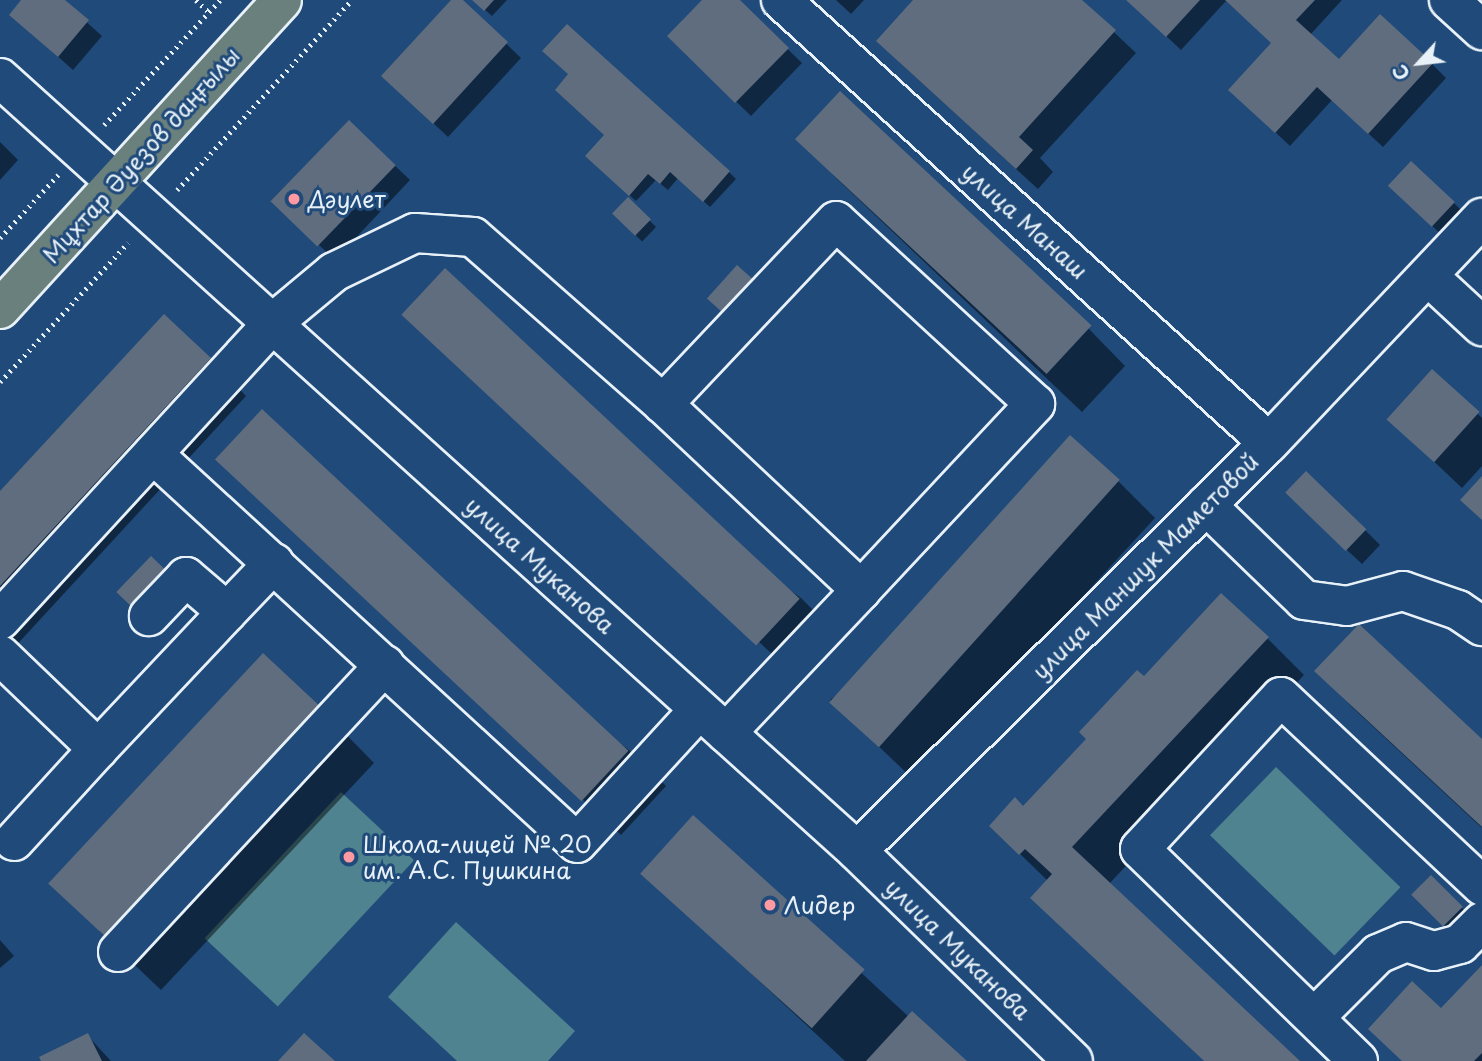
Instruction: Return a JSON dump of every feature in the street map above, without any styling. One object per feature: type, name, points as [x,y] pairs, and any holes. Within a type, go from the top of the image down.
[{"type":"main road","name":"Мұхтар Әуезов даңғылы","points":[[0,309],[282,0]]},
{"type":"street","name":"улица Манаш","points":[[781,0],[1269,443]]},
{"type":"street","points":[[1449,0],[1482,30]]},
{"type":"street","name":"улица Муканова","points":[[0,78],[274,322],[857,851],[1073,1061]]},
{"type":"street","name":"улица Маншук Маметовой","points":[[857,851],[1269,443],[1482,218]]},
{"type":"street","points":[[153,454],[577,843],[861,590],[1035,404],[836,221],[663,404]]},
{"type":"street","points":[[0,620],[274,322],[334,272],[415,233],[473,237],[663,404],[861,590]]},
{"type":"street","points":[[1428,276],[1482,326]]},
{"type":"street","points":[[1206,505],[1304,600],[1347,606],[1403,591],[1458,610],[1482,626]]},
{"type":"street","points":[[14,841],[274,563]]},
{"type":"street","points":[[149,616],[187,577],[227,612]]},
{"type":"street","points":[[0,655],[98,749]]},
{"type":"street","points":[[118,952],[385,665]]},
{"type":"street","points":[[1358,1061],[1140,849],[1281,697],[1482,886]]},
{"type":"street","points":[[1315,1017],[1378,954],[1406,942],[1434,951],[1460,944],[1482,922]]},
{"type":"path","points":[[196,0],[209,12]]},
{"type":"path","points":[[0,238],[220,0]]},
{"type":"green space","points":[[1276,767],[1400,887],[1334,956],[1210,835]]},
{"type":"green space","points":[[341,792],[414,860],[278,1006],[205,938]]},
{"type":"green space","points":[[456,922],[575,1031],[548,1061],[457,1061],[388,997]]},
{"type":"building","points":[[21,0],[65,0],[89,20],[58,57],[9,15]]},
{"type":"building","points":[[451,0],[463,0],[508,42],[433,124],[381,76]]},
{"type":"building","points":[[472,0],[494,0],[484,11]]},
{"type":"building","points":[[702,0],[740,0],[789,48],[735,103],[667,36]]},
{"type":"building","points":[[913,0],[1082,0],[1116,30],[1019,137],[1033,150],[1016,169],[876,41]]},
{"type":"building","points":[[1126,0],[1200,0],[1166,37]]},
{"type":"building","points":[[1225,0],[1315,0],[1296,20],[1339,59],[1380,14],[1433,63],[1368,134],[1317,87],[1275,133],[1228,90],[1271,43]]},
{"type":"building","points":[[567,24],[730,171],[703,202],[670,172],[660,184],[648,174],[629,196],[585,156],[604,135],[555,90],[568,74],[542,51]]},
{"type":"building","points":[[840,91],[1092,326],[1047,374],[795,139]]},
{"type":"building","points":[[349,120],[396,165],[317,246],[271,201]]},
{"type":"building","points":[[1411,161],[1455,202],[1432,227],[1388,186]]},
{"type":"building","points":[[628,197],[651,219],[635,236],[612,214]]},
{"type":"building","points":[[737,265],[755,281],[725,315],[707,298]]},
{"type":"building","points":[[445,268],[800,599],[756,646],[401,315]]},
{"type":"building","points":[[164,314],[211,358],[0,586],[0,491]]},
{"type":"building","points":[[1432,369],[1480,412],[1434,462],[1386,420]]},
{"type":"building","points":[[262,409],[628,751],[581,801],[215,459]]},
{"type":"building","points":[[1070,435],[1120,480],[879,747],[829,703]]},
{"type":"building","points":[[1306,471],[1366,529],[1346,551],[1285,493]]},
{"type":"building","points":[[1482,476],[1482,520],[1460,500]]},
{"type":"building","points":[[151,556],[173,577],[138,613],[116,592]]},
{"type":"building","points":[[1221,593],[1269,637],[1072,847],[1300,1061],[1204,1061],[1030,898],[1052,874],[1025,849],[1019,855],[989,826],[1015,797],[1023,806],[1086,739],[1079,732],[1137,670],[1144,676]]},
{"type":"building","points":[[1359,624],[1482,739],[1482,827],[1314,671]]},
{"type":"building","points":[[263,653],[326,712],[111,942],[48,883]]},
{"type":"building","points":[[693,815],[865,970],[812,1028],[640,874]]},
{"type":"building","points":[[1431,875],[1463,907],[1443,927],[1411,895]]},
{"type":"building","points":[[1482,965],[1482,1053],[1474,1061],[1402,1061],[1368,1029],[1412,981],[1441,1008]]},
{"type":"building","points":[[912,1011],[967,1061],[866,1061]]},
{"type":"building","points":[[88,1033],[102,1061],[41,1061],[39,1057]]},
{"type":"building","points":[[304,1033],[335,1061],[278,1061]]},
{"type":"place","name":"Дәулет","points":[[294,199]]},
{"type":"place","name":"Школа-лицей № 20 им. А.С. Пушкина","points":[[349,857]]},
{"type":"place","name":"Лидер","points":[[770,905]]}]
